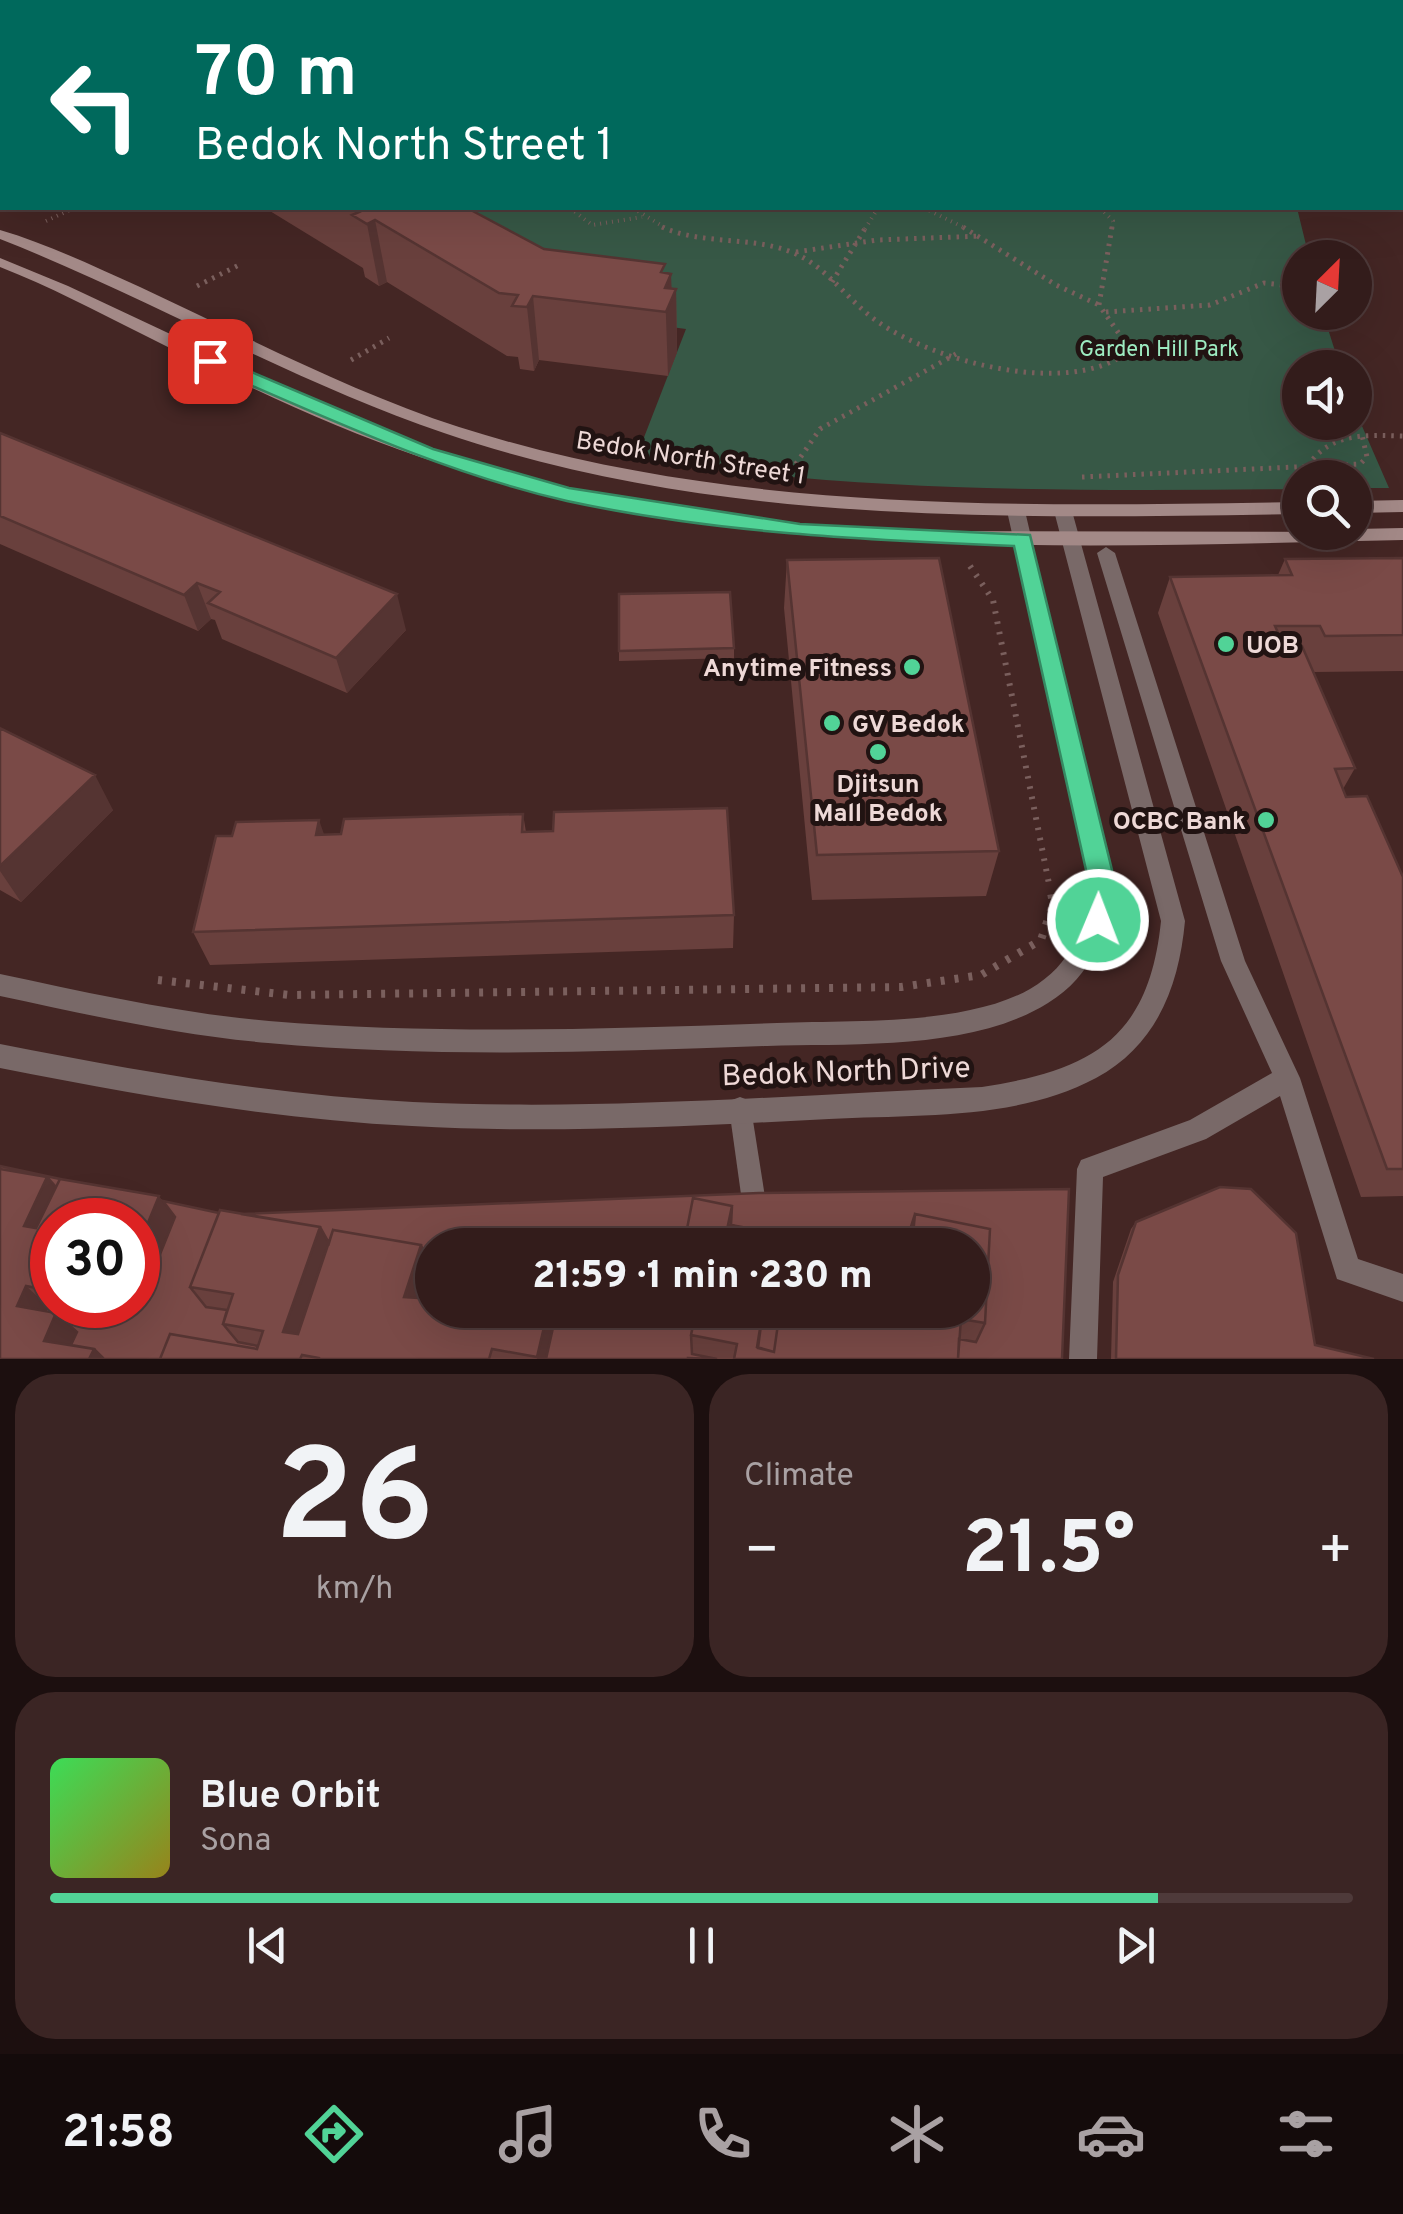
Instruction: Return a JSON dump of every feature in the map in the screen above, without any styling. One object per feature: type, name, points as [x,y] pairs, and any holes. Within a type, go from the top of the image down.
[{"type":"street","name":"Bedok North Street 1","points":[[0,234],[57,254],[348,389],[451,430],[636,478],[758,496],[1016,510],[1282,508]]},
{"type":"street","points":[[0,262],[210,361],[426,453],[568,494],[800,531],[1023,540],[1403,534]]},
{"type":"street","points":[[1372,507],[1403,506]]},
{"type":"street","name":"Bedok North Drive","points":[[0,986],[171,1019],[266,1032],[396,1040],[904,1030],[976,1021],[1021,1008],[1057,984],[1083,954],[1098,920],[1101,882],[1016,510]]},
{"type":"street","name":"Bedok North Drive","points":[[0,1056],[206,1092],[346,1109],[474,1116],[982,1099],[1040,1090],[1106,1060],[1152,1010],[1169,966],[1171,906],[1063,511]]},
{"type":"street","points":[[1106,553],[1233,960],[1288,1078],[1348,1269],[1403,1288]]},
{"type":"street","points":[[1083,1359],[1090,1169],[1197,1130],[1288,1078]]},
{"type":"lane","points":[[740,1108],[757,1220]]},
{"type":"path","points":[[46,221],[70,210]]},
{"type":"path","points":[[572,210],[580,220],[602,226],[643,216]]},
{"type":"path","points":[[636,210],[666,228],[792,253],[854,243],[983,236]]},
{"type":"path","points":[[832,282],[877,210]]},
{"type":"path","points":[[792,253],[885,327],[956,354],[1030,373],[1096,373],[1116,364],[1125,354],[1099,304],[1072,293],[983,236],[928,210]]},
{"type":"path","points":[[1099,304],[1113,221],[1102,210]]},
{"type":"path","points":[[197,286],[239,265]]},
{"type":"path","points":[[1104,312],[1210,305],[1264,283],[1282,285]]},
{"type":"path","points":[[361,355],[389,338]]},
{"type":"path","points":[[798,459],[820,430],[956,354]]},
{"type":"path","points":[[1372,435],[1403,436]]},
{"type":"path","points":[[1314,460],[1331,443],[1343,440]]},
{"type":"path","points":[[1082,477],[1282,467]]},
{"type":"path","points":[[153,979],[289,996],[901,987],[981,975],[1041,940],[1053,904],[992,600],[964,558]]},
{"type":"green space","name":"Garden Hill Park","points":[[457,210],[1297,210],[1305,240],[1282,240],[1282,330],[1328,330],[1335,350],[1282,350],[1282,440],[1368,440],[1389,488],[1372,488],[1372,460],[1282,460],[1282,489],[1134,490],[884,484],[636,458],[686,329],[550,311]]},
{"type":"building","points":[[356,210],[471,210],[544,249],[665,264],[661,272],[671,274],[665,288],[676,289],[666,312],[533,296],[527,307],[512,306],[518,295],[499,293],[375,220],[367,224],[352,215],[359,212]]},
{"type":"building","points":[[0,433],[397,594],[336,658],[208,603],[220,592],[197,583],[184,595],[0,516]]},
{"type":"building","name":"Djitsun Mall Bedok","points":[[939,558],[999,851],[817,855],[787,560]]},
{"type":"building","points":[[1403,558],[1403,635],[1325,636],[1320,626],[1275,626],[1284,646],[1302,646],[1355,768],[1335,769],[1346,797],[1367,796],[1403,877],[1403,1169],[1387,1169],[1170,577],[1292,575],[1285,559]]},
{"type":"building","points":[[730,592],[734,648],[619,651],[619,594]]},
{"type":"building","points":[[0,728],[95,775],[0,866]]},
{"type":"building","points":[[727,808],[734,915],[193,932],[216,836],[232,836],[236,822],[319,820],[316,835],[341,834],[344,819],[523,814],[522,832],[553,831],[554,812]]},
{"type":"building","points":[[0,1166],[60,1179],[56,1187],[47,1177]]},
{"type":"building","points":[[0,1169],[47,1177],[37,1198],[30,1198],[30,1213],[24,1226],[30,1227],[30,1287],[26,1286],[17,1306],[30,1308],[30,1328],[50,1328],[44,1341],[94,1349],[89,1359],[0,1359]]},
{"type":"building","points":[[60,1179],[158,1198],[51,1198]]},
{"type":"building","points":[[1220,1187],[1251,1189],[1296,1233],[1315,1345],[1374,1359],[1116,1359],[1118,1275],[1136,1222]]},
{"type":"building","points":[[1069,1189],[1062,1359],[958,1359],[959,1339],[976,1342],[983,1328],[990,1328],[990,1228],[915,1214],[911,1228],[747,1228],[731,1225],[732,1206],[693,1198],[687,1228],[415,1228],[415,1244],[333,1230],[329,1243],[320,1227],[241,1214],[759,1193]]},
{"type":"building","points":[[693,1198],[732,1206],[728,1225],[745,1228],[687,1228]]},
{"type":"building","points":[[163,1201],[219,1213],[190,1287],[206,1307],[227,1310],[223,1324],[238,1342],[258,1346],[257,1349],[170,1334],[160,1359],[104,1359],[94,1349],[71,1345],[77,1332],[73,1328],[160,1328],[160,1254],[175,1217]]},
{"type":"building","points":[[220,1210],[320,1227],[283,1332],[298,1334],[333,1230],[415,1244],[415,1263],[404,1297],[415,1298],[415,1328],[544,1328],[537,1357],[492,1349],[489,1359],[319,1359],[302,1355],[300,1359],[160,1359],[170,1334],[257,1349],[263,1331],[223,1324],[233,1294],[190,1287]]},
{"type":"building","points":[[915,1214],[985,1228],[914,1228]]},
{"type":"building","points":[[553,1328],[693,1328],[692,1354],[717,1359],[688,1358],[546,1359]]},
{"type":"building","points":[[692,1328],[760,1328],[757,1347],[774,1352],[777,1328],[960,1328],[958,1359],[734,1359],[737,1344],[691,1335]]},
{"type":"building","points":[[761,1328],[777,1328],[774,1352],[758,1348]]},
{"type":"place","name":"UOB","points":[[1226,644]]},
{"type":"place","name":"Anytime Fitness","points":[[912,667]]},
{"type":"place","name":"GV Bedok","points":[[832,723]]},
{"type":"place","name":"Djitsun Mall Bedok","points":[[878,752]]},
{"type":"place","name":"OCBC Bank","points":[[1266,820]]},
{"type":"route","points":[[210,361],[426,453],[568,494],[713,521],[800,531],[1023,540],[1099,870],[1098,920]]}]
